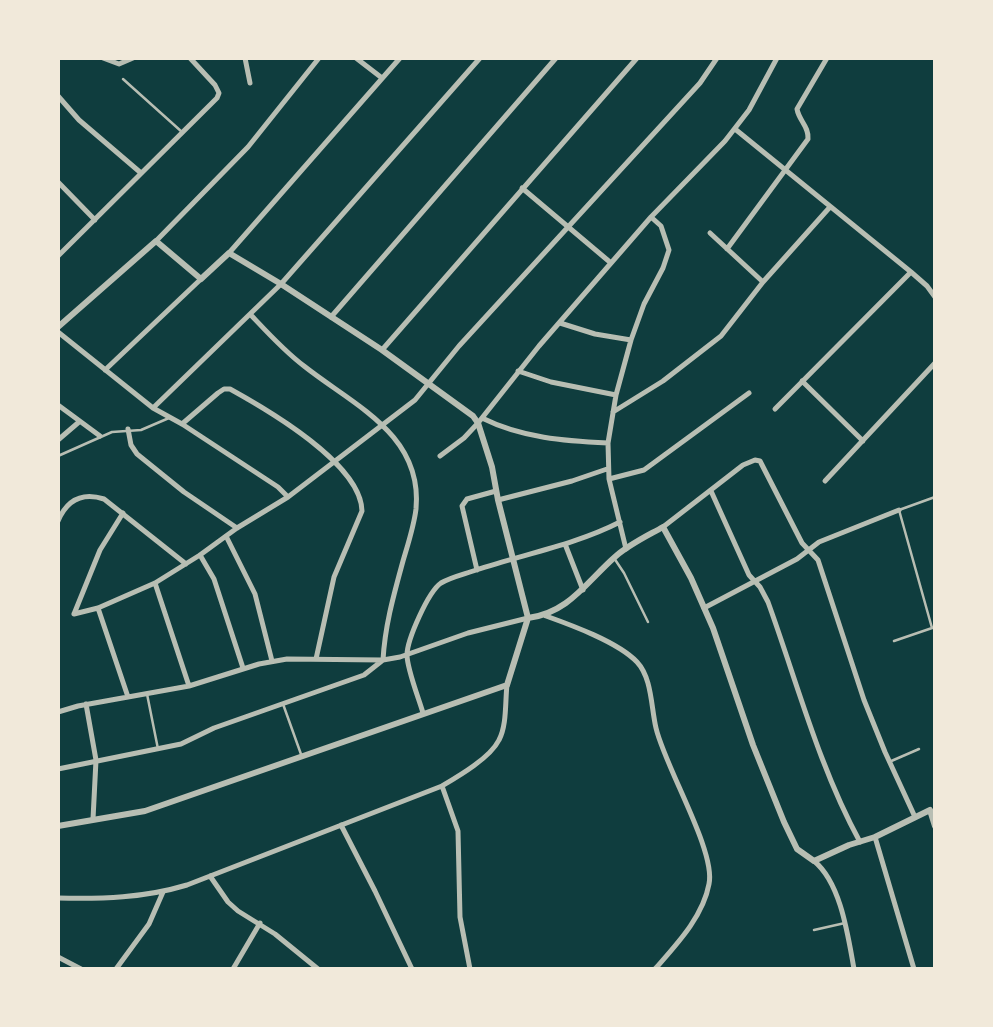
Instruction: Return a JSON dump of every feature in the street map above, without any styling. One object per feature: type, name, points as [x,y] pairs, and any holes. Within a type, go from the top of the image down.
[{"type":"street","points":[[103,58],[119,64],[133,58]]},
{"type":"street","points":[[58,256],[219,96],[215,85],[190,58]]},
{"type":"street","points":[[245,58],[250,83]]},
{"type":"street","points":[[288,496],[182,424],[153,408],[58,329],[156,241],[248,147],[319,58]]},
{"type":"street","points":[[356,58],[382,78]]},
{"type":"street","points":[[105,370],[229,253],[400,58]]},
{"type":"street","points":[[153,408],[282,284],[480,58]]},
{"type":"street","points":[[331,317],[556,58]]},
{"type":"street","points":[[382,350],[637,58]]},
{"type":"street","points":[[123,513],[100,550],[74,614],[98,608],[155,583],[186,564],[288,496],[415,400],[459,346],[700,83],[717,58]]},
{"type":"street","points":[[440,456],[464,438],[611,263],[735,129],[749,110],[777,58]]},
{"type":"street","points":[[727,249],[808,139],[808,130],[798,117],[797,109],[827,58]]},
{"type":"street","points":[[58,96],[79,120],[141,173]]},
{"type":"street","points":[[735,129],[911,272],[935,297]]},
{"type":"street","points":[[58,182],[95,220]]},
{"type":"street","points":[[522,188],[611,263]]},
{"type":"street","points":[[613,412],[663,381],[721,336],[763,282],[830,207]]},
{"type":"street","points":[[626,548],[607,469],[608,443],[616,395],[631,340],[669,250],[661,226],[652,217]]},
{"type":"street","points":[[710,233],[763,282]]},
{"type":"street","points":[[156,241],[201,279]]},
{"type":"street","points":[[229,253],[282,284],[382,350],[480,420],[506,429],[550,438],[608,443]]},
{"type":"street","points":[[775,409],[911,272]]},
{"type":"street","points":[[58,769],[181,744],[197,735],[368,674],[383,660],[387,619],[416,511],[412,468],[383,425],[368,411],[294,358],[250,314]]},
{"type":"street","points":[[560,323],[595,334],[631,340]]},
{"type":"street","points":[[825,481],[935,363]]},
{"type":"street","points":[[518,371],[551,382],[616,395]]},
{"type":"street","points":[[802,381],[863,441]]},
{"type":"street","points":[[182,424],[223,389],[230,389],[335,460],[356,489],[362,501],[362,511],[334,576],[316,659]]},
{"type":"street","points":[[609,479],[644,470],[749,393]]},
{"type":"street","points":[[58,405],[100,436]]},
{"type":"street","points":[[58,898],[112,899],[163,892],[210,876],[442,786],[466,771],[499,741],[504,722],[507,685],[528,618],[511,558],[480,420]]},
{"type":"street","points":[[58,440],[79,422]]},
{"type":"street","points":[[128,429],[131,445],[137,454],[184,492],[237,528]]},
{"type":"street","points":[[546,616],[583,590],[626,548],[663,527],[743,465],[757,459],[766,470],[802,543],[818,561],[864,700],[915,817]]},
{"type":"street","points":[[498,500],[607,469]]},
{"type":"street","points":[[477,570],[462,506],[467,499],[496,491]]},
{"type":"street","points":[[710,491],[751,578],[768,602],[818,746],[842,807],[860,842]]},
{"type":"street","points":[[58,521],[72,500],[83,496],[104,499],[186,564]]},
{"type":"street","points":[[704,608],[797,559],[819,542],[899,510]]},
{"type":"street","points":[[423,713],[407,655],[417,621],[431,593],[443,582],[511,558],[565,544],[620,522]]},
{"type":"street","points":[[663,527],[704,608],[784,822],[797,849],[814,861],[828,878],[845,922],[854,969]]},
{"type":"street","points":[[226,536],[255,594],[272,661]]},
{"type":"street","points":[[565,544],[583,590]]},
{"type":"street","points":[[200,555],[214,579],[243,668]]},
{"type":"street","points":[[155,583],[189,686]]},
{"type":"street","points":[[98,608],[128,697]]},
{"type":"street","points":[[58,712],[86,704],[189,686],[272,661],[301,658],[383,660],[407,655],[468,633],[528,618],[546,616],[591,633],[636,660],[643,671],[660,744],[709,865],[710,882],[697,915],[678,943],[655,969]]},
{"type":"street","points":[[58,826],[145,811],[507,685]]},
{"type":"street","points":[[86,704],[96,760],[93,820]]},
{"type":"street","points":[[442,786],[458,831],[460,917],[470,969]]},
{"type":"street","points":[[814,861],[875,838],[933,809],[935,826]]},
{"type":"street","points":[[341,825],[412,969]]},
{"type":"street","points":[[875,838],[914,969]]},
{"type":"street","points":[[210,876],[228,902],[260,923],[318,969]]},
{"type":"street","points":[[116,969],[149,924],[163,892]]},
{"type":"street","points":[[233,969],[260,923]]},
{"type":"street","points":[[58,957],[81,969]]},
{"type":"lane","points":[[123,79],[182,132]]},
{"type":"lane","points":[[58,456],[100,436],[128,429],[141,430],[169,418]]},
{"type":"lane","points":[[894,641],[934,628],[899,510],[935,497]]},
{"type":"lane","points":[[614,558],[631,585],[648,622]]},
{"type":"lane","points":[[147,694],[159,750]]},
{"type":"lane","points":[[283,704],[302,757]]},
{"type":"lane","points":[[889,762],[919,749]]},
{"type":"lane","points":[[814,930],[845,922]]}]
